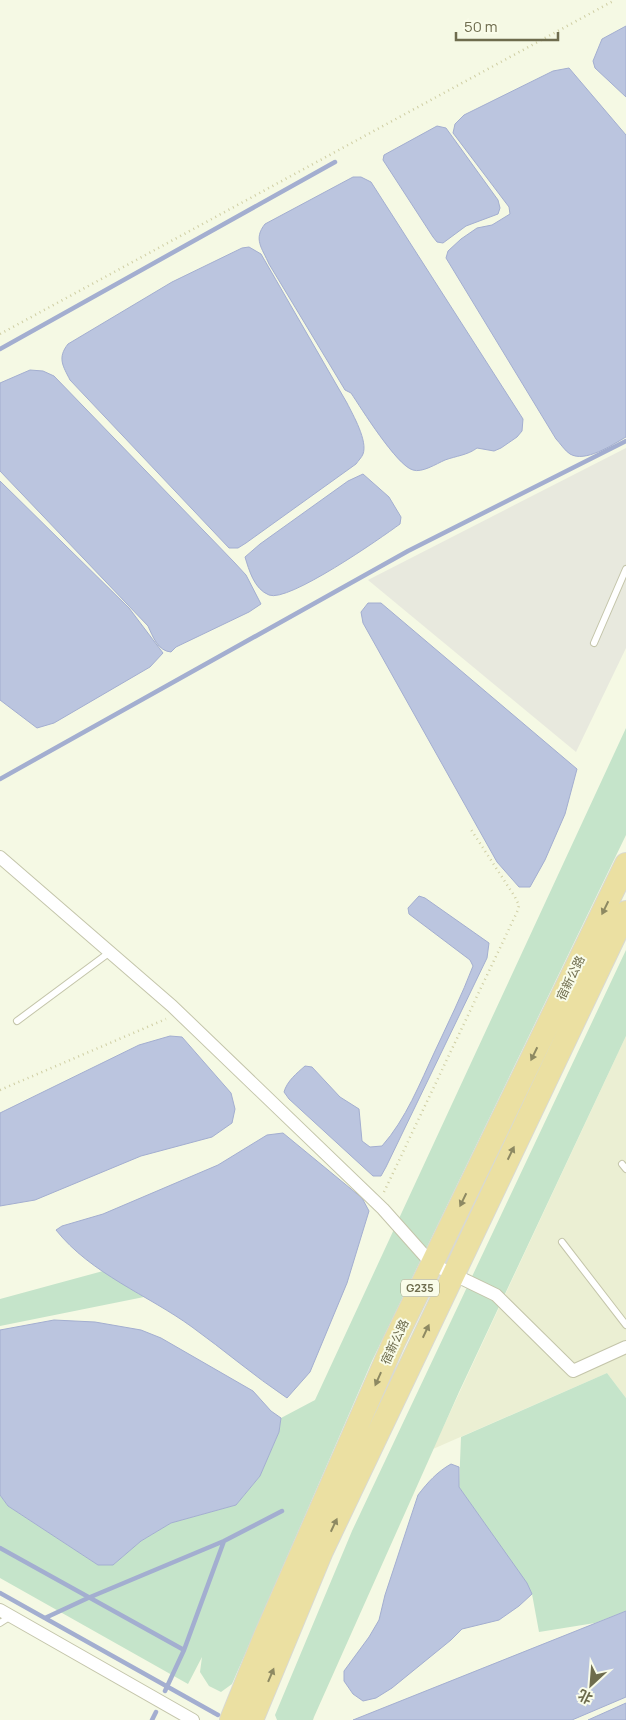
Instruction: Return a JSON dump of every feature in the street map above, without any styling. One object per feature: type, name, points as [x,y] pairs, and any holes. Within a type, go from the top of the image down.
[{"type":"highway","name":"宿新公路","points":[[231,1720],[280,1600],[394,1342],[626,864]]},
{"type":"highway","name":"宿新公路","points":[[252,1720],[322,1551],[626,912]]},
{"type":"street","points":[[0,857],[179,1014],[378,1204],[432,1264],[496,1294],[573,1371],[626,1347]]},
{"type":"street","points":[[4,1616],[193,1720]]},
{"type":"lane","points":[[594,642],[626,569]]},
{"type":"lane","points":[[17,1021],[110,952]]},
{"type":"lane","points":[[562,1242],[626,1325]]},
{"type":"path","points":[[0,334],[615,0]]},
{"type":"path","points":[[378,1204],[518,910],[519,905],[515,897],[470,828]]},
{"type":"path","points":[[0,1090],[179,1014]]},
{"type":"shaded area","points":[[626,448],[626,648],[576,752],[368,580]]},
{"type":"shaded area","points":[[626,728],[626,835],[372,1361],[232,1684],[221,1692],[209,1686],[200,1672],[202,1657],[188,1684],[0,1578],[0,1495],[8,1506],[98,1565],[113,1565],[141,1541],[171,1523],[236,1505],[260,1476],[279,1432],[281,1418],[315,1400]]},
{"type":"shaded area","points":[[626,950],[626,1036],[459,1392],[313,1720],[277,1720],[275,1715],[352,1531]]},
{"type":"shaded area","points":[[626,1036],[626,1398],[607,1373],[433,1449]]},
{"type":"shaded area","points":[[103,1271],[144,1297],[0,1326],[0,1299]]},
{"type":"shaded area","points":[[607,1373],[626,1398],[626,1611],[595,1623],[539,1632],[532,1594],[527,1584],[459,1487],[461,1437]]},
{"type":"water","points":[[626,26],[626,97],[595,68],[593,61],[602,39]]},
{"type":"water","points":[[569,68],[626,135],[626,437],[598,452],[583,456],[570,454],[556,439],[446,258],[448,251],[477,228],[492,225],[510,214],[509,207],[453,133],[455,124],[464,115],[553,71]]},
{"type":"water","points":[[437,126],[446,128],[498,200],[500,208],[498,214],[466,226],[443,243],[437,242],[433,237],[383,160],[384,155]]},
{"type":"water","points":[[353,177],[361,177],[371,182],[523,419],[522,431],[517,437],[501,448],[494,451],[477,448],[466,454],[417,471],[406,466],[389,448],[351,393],[345,390],[269,264],[259,239],[261,229],[265,224]]},
{"type":"water","points":[[249,247],[261,254],[347,403],[359,428],[364,449],[356,464],[246,543],[238,548],[229,548],[70,380],[63,366],[62,358],[68,344],[172,282],[242,248]]},
{"type":"water","points":[[30,370],[43,371],[54,376],[246,575],[261,604],[249,612],[176,647],[171,652],[159,646],[148,626],[0,471],[0,383]]},
{"type":"water","points":[[363,474],[389,497],[401,517],[400,524],[334,568],[295,589],[279,595],[269,595],[259,588],[248,568],[245,557],[260,544],[348,481]]},
{"type":"water","points":[[0,481],[129,608],[163,653],[150,667],[54,723],[37,728],[0,700]]},
{"type":"water","points":[[368,603],[381,603],[577,769],[565,814],[545,860],[530,887],[519,887],[497,862],[363,623],[361,612]]},
{"type":"water","points":[[419,896],[425,898],[489,943],[487,958],[386,1167],[381,1176],[373,1176],[289,1099],[284,1092],[290,1081],[299,1071],[305,1066],[312,1067],[340,1097],[359,1109],[362,1141],[370,1147],[382,1146],[391,1135],[418,1088],[473,966],[470,960],[409,914],[408,908]]},
{"type":"water","points":[[170,1036],[182,1037],[231,1093],[235,1109],[232,1123],[212,1137],[141,1156],[35,1200],[0,1206],[0,1113],[139,1045]]},
{"type":"water","points":[[283,1133],[362,1198],[369,1211],[347,1283],[310,1372],[287,1398],[175,1315],[103,1272],[70,1245],[56,1230],[62,1226],[103,1214],[218,1165],[267,1135]]},
{"type":"water","points":[[54,1320],[95,1322],[141,1330],[161,1338],[253,1391],[271,1411],[281,1418],[279,1432],[260,1476],[236,1505],[171,1523],[141,1541],[113,1565],[98,1565],[8,1506],[0,1495],[0,1330]]},
{"type":"water","points":[[451,1464],[459,1467],[459,1487],[527,1583],[532,1594],[499,1620],[462,1629],[392,1688],[376,1698],[363,1701],[353,1694],[344,1681],[344,1671],[379,1620],[385,1595],[418,1495],[441,1470]]},
{"type":"water","points":[[626,1611],[626,1697],[572,1720],[353,1720]]},
{"type":"water","points":[[626,1703],[626,1720],[588,1720]]},
{"type":"waterway","points":[[0,349],[335,162]]},
{"type":"waterway","points":[[0,779],[408,551],[626,441]]},
{"type":"waterway","points":[[45,1618],[224,1541],[282,1511]]},
{"type":"waterway","points":[[165,1691],[184,1650],[224,1541]]},
{"type":"waterway","points":[[0,1548],[184,1650]]},
{"type":"waterway","points":[[0,1593],[218,1715]]},
{"type":"waterway","points":[[152,1720],[156,1712]]}]
